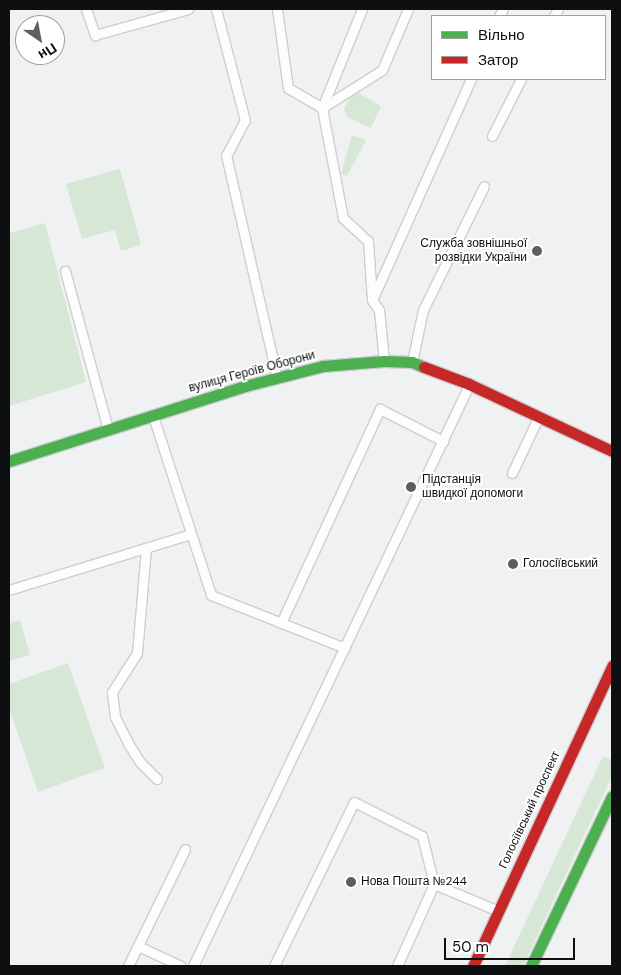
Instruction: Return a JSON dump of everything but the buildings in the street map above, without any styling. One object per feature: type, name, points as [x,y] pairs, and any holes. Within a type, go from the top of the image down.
[{"type":"main road","name":"вулиця Героїв Оборони","points":[[9,461],[152,415],[277,378],[324,366],[384,361],[412,362],[469,384],[612,452]]},
{"type":"main road","name":"Голосіївський проспект","points":[[473,966],[612,666]]},
{"type":"main road","points":[[532,966],[612,796]]},
{"type":"lane","points":[[86,9],[95,35],[188,9]]},
{"type":"lane","points":[[216,9],[245,120],[226,155],[277,378]]},
{"type":"lane","points":[[277,9],[288,88],[322,108]]},
{"type":"lane","points":[[362,9],[322,108],[343,218],[368,241],[372,300],[379,310],[384,361]]},
{"type":"lane","points":[[322,108],[382,70],[408,9]]},
{"type":"lane","points":[[372,300],[471,80]]},
{"type":"lane","points":[[492,136],[520,80]]},
{"type":"lane","points":[[412,362],[423,310],[484,186]]},
{"type":"lane","points":[[65,271],[108,429]]},
{"type":"lane","points":[[193,966],[469,384]]},
{"type":"lane","points":[[281,623],[380,409],[443,441]]},
{"type":"lane","points":[[152,415],[211,595],[345,648]]},
{"type":"lane","points":[[512,473],[538,418]]},
{"type":"lane","points":[[9,590],[191,534]]},
{"type":"lane","points":[[146,548],[137,653],[112,692],[115,717],[128,743],[140,762],[157,779]]},
{"type":"lane","points":[[274,966],[354,802],[422,836],[434,884],[397,966]]},
{"type":"lane","points":[[128,966],[185,849]]},
{"type":"lane","points":[[434,884],[498,911]]},
{"type":"lane","points":[[138,946],[181,966]]},
{"type":"green space","points":[[359,93],[381,106],[371,128],[347,117],[344,109],[350,96]]},
{"type":"green space","points":[[352,135],[366,140],[347,176],[341,174]]},
{"type":"green space","points":[[120,169],[141,245],[121,251],[115,230],[82,239],[66,184]]},
{"type":"green space","points":[[45,223],[86,382],[9,406],[9,233]]},
{"type":"green space","points":[[20,620],[30,655],[9,661],[9,623]]},
{"type":"green space","points":[[68,663],[105,768],[38,792],[9,708],[9,684]]},
{"type":"green space","points":[[603,756],[612,760],[612,776],[523,966],[505,966]]},
{"type":"traffic: fast","points":[[9,461],[245,386],[323,366],[384,361],[412,362],[424,367]]},
{"type":"traffic: fast","points":[[531,966],[612,796]]},
{"type":"traffic: jam","points":[[424,367],[469,384],[612,451]]},
{"type":"traffic: jam","points":[[473,966],[612,666]]},
{"type":"place","name":"Служба зовнішньої розвідки України","points":[[537,251]]},
{"type":"place","name":"Підстанція швидкої допомоги","points":[[411,487]]},
{"type":"place","name":"Голосіївський","points":[[513,564]]},
{"type":"place","name":"Нова Пошта №244","points":[[351,882]]}]
